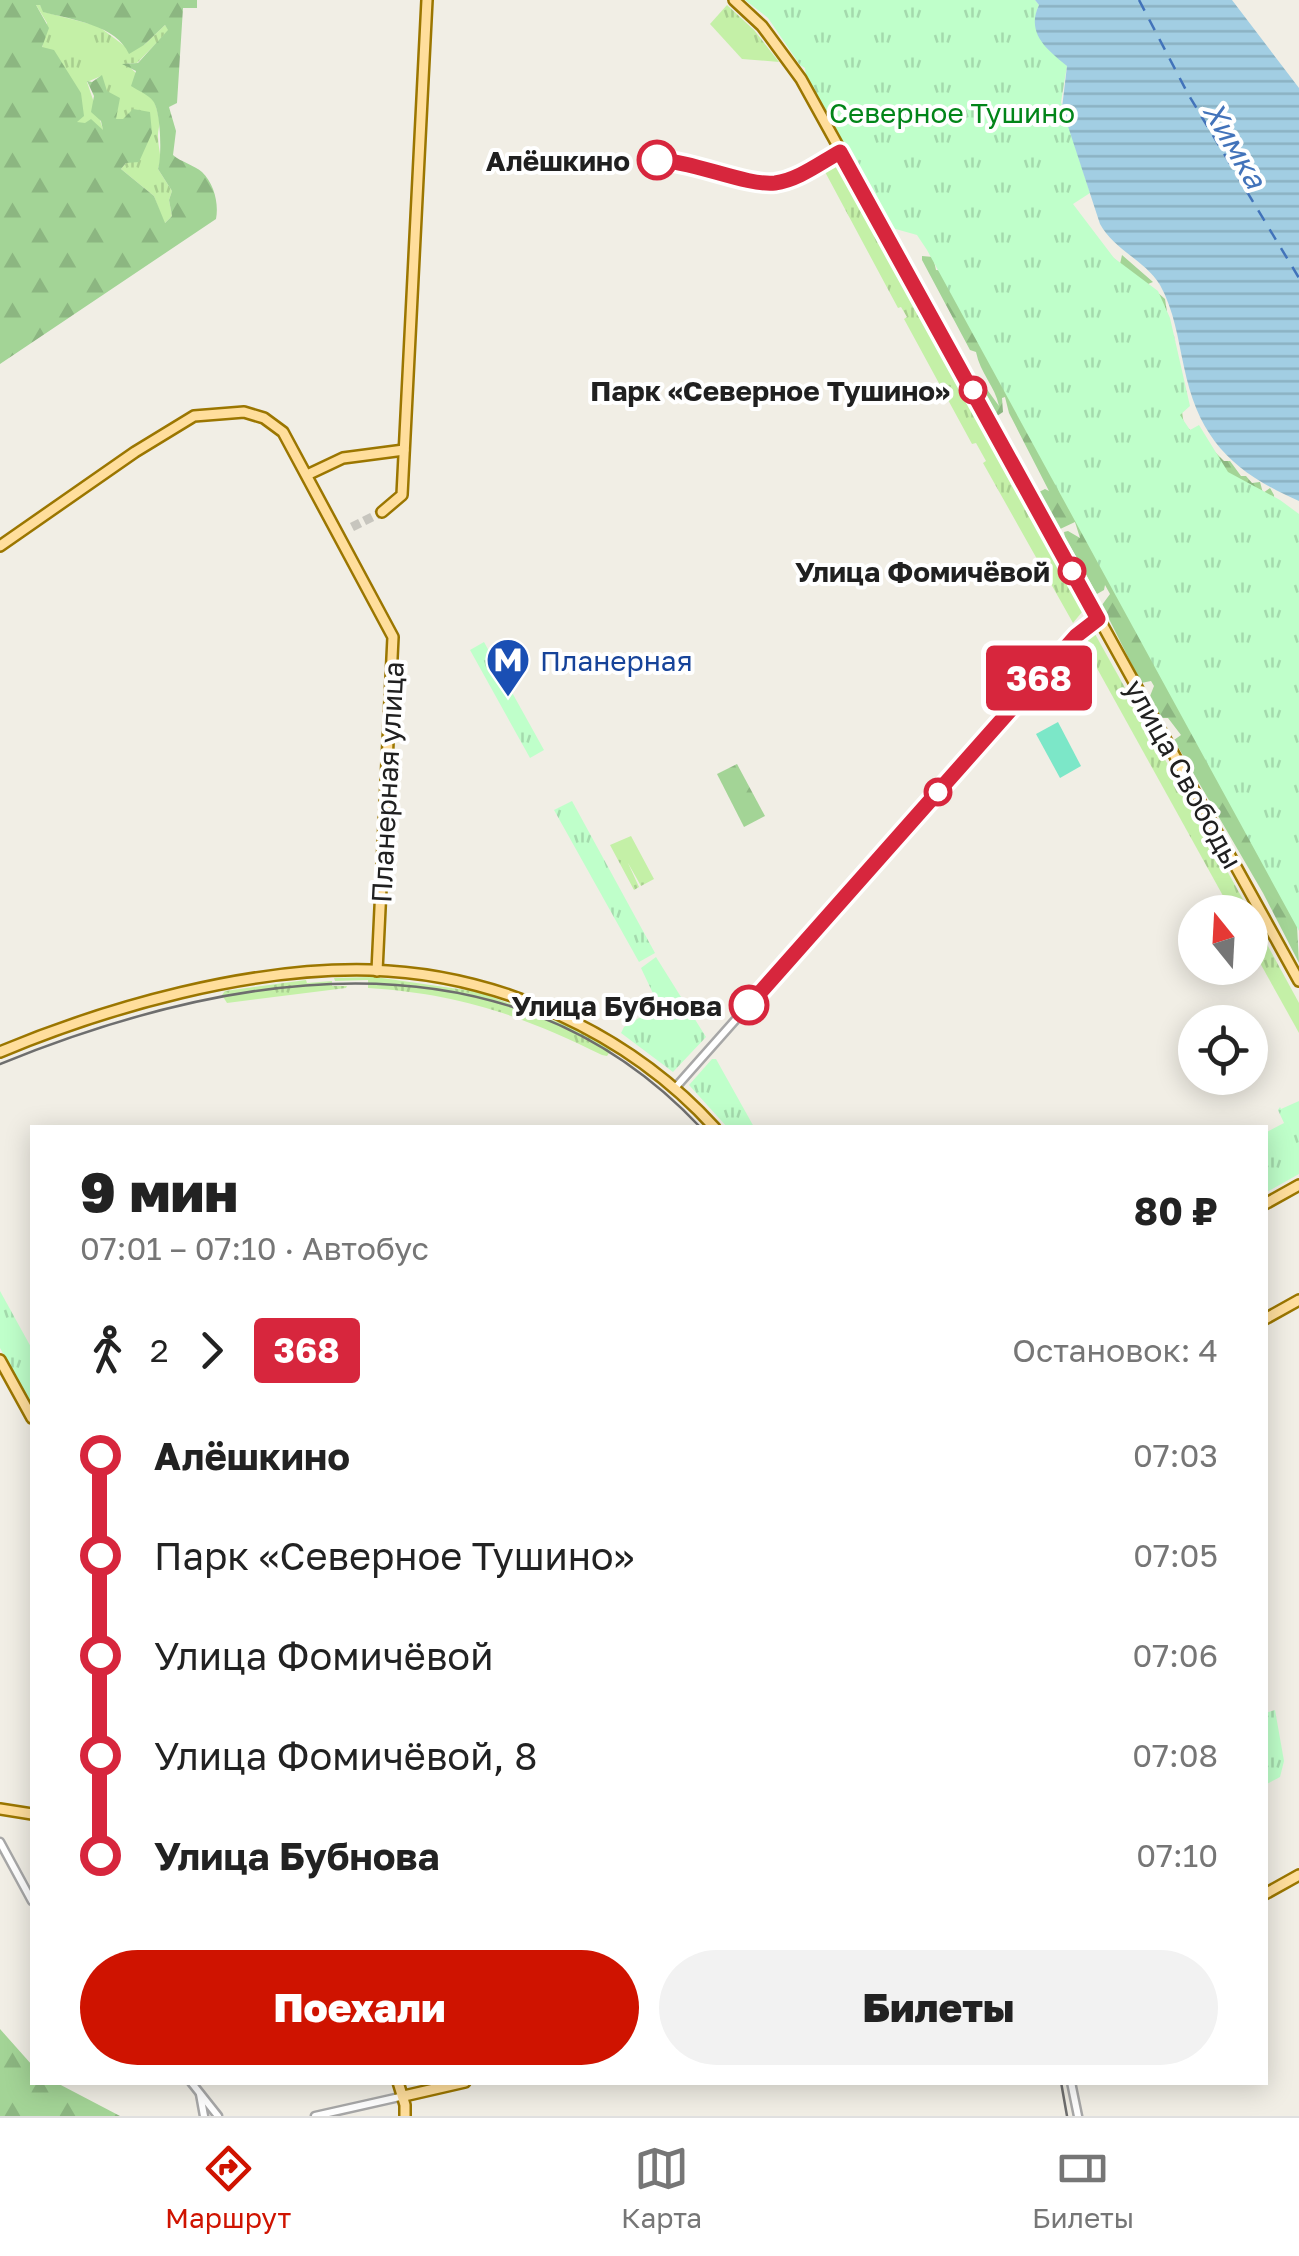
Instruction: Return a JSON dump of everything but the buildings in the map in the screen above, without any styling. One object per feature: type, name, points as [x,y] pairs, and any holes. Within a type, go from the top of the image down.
[{"type":"main road","points":[[382,512],[398,502],[402,492],[427,0]]},
{"type":"main road","name":"улица Свободы","points":[[734,0],[762,26],[802,79],[1299,981]]},
{"type":"main road","name":"Планерная улица","points":[[0,546],[132,454],[198,414],[238,411],[272,422],[286,437],[387,623],[393,641],[377,971]]},
{"type":"main road","points":[[307,475],[343,458],[404,450]]},
{"type":"main road","points":[[339,533],[352,527]]},
{"type":"main road","points":[[0,1052],[101,1016],[226,985],[301,974],[377,971],[438,978],[522,1000],[613,1043],[676,1088],[712,1125]]},
{"type":"main road","points":[[1268,1202],[1299,1185]]},
{"type":"main road","points":[[1268,1317],[1299,1300]]},
{"type":"main road","points":[[0,1360],[30,1414]]},
{"type":"main road","points":[[0,1809],[30,1814]]},
{"type":"main road","points":[[1268,1892],[1299,1875]]},
{"type":"main road","points":[[399,2085],[405,2116]]},
{"type":"main road","points":[[404,2096],[453,2085]]},
{"type":"street","points":[[676,1088],[1076,636],[1098,619]]},
{"type":"street","points":[[0,1842],[30,1897]]},
{"type":"street","points":[[193,2085],[217,2114]]},
{"type":"street","points":[[1071,2085],[1078,2116]]},
{"type":"street","points":[[199,2092],[204,2116]]},
{"type":"street","points":[[314,2116],[404,2096]]},
{"type":"green space","points":[[0,0],[197,0],[197,8],[183,8],[177,103],[169,107],[176,131],[173,155],[199,170],[210,182],[215,194],[216,219],[0,364]],"holes":[[[36,5],[43,12],[104,30],[123,44],[129,54],[165,25],[168,30],[138,63],[122,64],[136,71],[131,86],[156,106],[160,134],[158,169],[172,191],[172,216],[165,223],[154,196],[121,169],[126,163],[139,162],[152,133],[150,112],[133,109],[123,119],[116,119],[120,98],[107,91],[102,75],[87,81],[94,96],[91,112],[101,121],[103,130],[91,119],[77,122],[84,116],[81,93],[54,50],[42,47],[49,28]]]},
{"type":"green space","name":"Северное Тушино","points":[[745,0],[1035,0],[1039,5],[1039,30],[1067,66],[1061,102],[1090,193],[1073,204],[1114,258],[1158,291],[1170,318],[1190,406],[1180,415],[1190,430],[1199,425],[1228,472],[1299,514],[1299,931],[927,250],[917,235],[892,228],[805,68],[768,18]]},
{"type":"green space","points":[[36,5],[44,12],[98,26],[126,47],[144,45],[165,25],[169,30],[137,63],[125,64],[147,88],[158,112],[158,169],[172,191],[172,216],[164,224],[154,196],[121,169],[126,163],[123,120],[115,119],[101,76],[87,82],[104,132],[76,122],[42,48],[47,23]]},
{"type":"green space","points":[[727,5],[754,30],[779,62],[742,59],[710,24]]},
{"type":"green space","points":[[834,161],[1081,608],[1073,623],[904,319],[907,317],[898,308],[824,170],[820,170]]},
{"type":"green space","points":[[1074,222],[1120,264],[1122,255],[1153,282],[1148,284],[1165,299],[1184,425],[1193,432],[1214,470],[1240,480],[1224,471],[1211,453],[1214,451],[1224,461],[1230,461],[1241,476],[1252,483],[1260,482],[1263,493],[1270,488],[1274,495],[1299,963],[1268,903],[1268,895],[1264,895],[1174,740],[1181,735],[1168,718],[1161,718],[1150,696],[1154,686],[1151,681],[1141,683],[1102,605],[1110,594],[1105,585],[1097,594],[1065,538],[1064,532],[1068,531],[1080,538],[1075,522],[1058,530],[1039,492],[1049,491],[1009,413],[1005,397],[1003,412],[997,416],[983,395],[986,388],[999,406],[976,352],[970,350],[922,256],[933,257],[936,270],[947,271]]},
{"type":"green space","points":[[1095,634],[1241,895],[1223,895],[1083,643]]},
{"type":"green space","points":[[484,642],[544,750],[530,758],[470,650]]},
{"type":"green space","points":[[1058,722],[1081,766],[1060,778],[1036,734]]},
{"type":"green space","points":[[737,764],[765,816],[744,827],[717,774]]},
{"type":"green space","points":[[572,801],[655,953],[639,962],[554,810]]},
{"type":"green space","points":[[631,836],[654,879],[641,886],[628,863],[639,887],[634,890],[610,845]]},
{"type":"green space","points":[[1268,946],[1299,1003],[1299,1033],[1268,977]]},
{"type":"green space","points":[[656,957],[706,1037],[673,1072],[621,1033],[624,1027],[659,1006],[641,968]]},
{"type":"green space","points":[[375,977],[479,992],[584,1032],[611,1050],[607,1056],[602,1055],[544,1028],[461,1001],[368,988],[368,980],[334,978]]},
{"type":"green space","points":[[306,980],[347,986],[227,1003],[222,995],[225,991]]},
{"type":"green space","points":[[716,1059],[753,1125],[725,1125],[689,1085]]},
{"type":"green space","points":[[1299,1101],[1299,1174],[1268,1191],[1268,1131],[1284,1123],[1278,1110]]},
{"type":"green space","points":[[0,1291],[30,1345],[30,1402],[0,1348]]},
{"type":"green space","points":[[1275,1710],[1284,1761],[1280,1777],[1268,1783],[1268,1712]]},
{"type":"green space","points":[[0,2029],[30,2063],[30,2085],[61,2085],[120,2116],[0,2116]]},
{"type":"water","name":"Химка","points":[[1035,0],[1232,0],[1299,88],[1299,501],[1238,465],[1222,451],[1199,415],[1160,285],[1100,224],[1062,108],[1067,66],[1037,33],[1035,15],[1039,5]]},
{"type":"ferry route","points":[[1139,0],[1188,94],[1299,278]]},
{"type":"tunnel","points":[[352,527],[382,512]]},
{"type":"tram line","points":[[0,1064],[89,1031],[181,1005],[274,988],[366,984],[457,993],[543,1018],[625,1062],[698,1125]]},
{"type":"tram line","points":[[1062,2085],[1067,2116]]},
{"type":"bus line","name":"368","points":[[657,160],[774,183],[840,152],[1098,619],[1076,636],[749,1005]]},
{"type":"place","name":"Алёшкино","points":[[657,160]]},
{"type":"place","name":"Парк «Северное Тушино»","points":[[973,390]]},
{"type":"place","name":"Улица Фомичёвой","points":[[1072,571]]},
{"type":"place","name":"Планерная","points":[[508,698]]},
{"type":"place","name":"Улица Бубнова","points":[[749,1005]]}]
